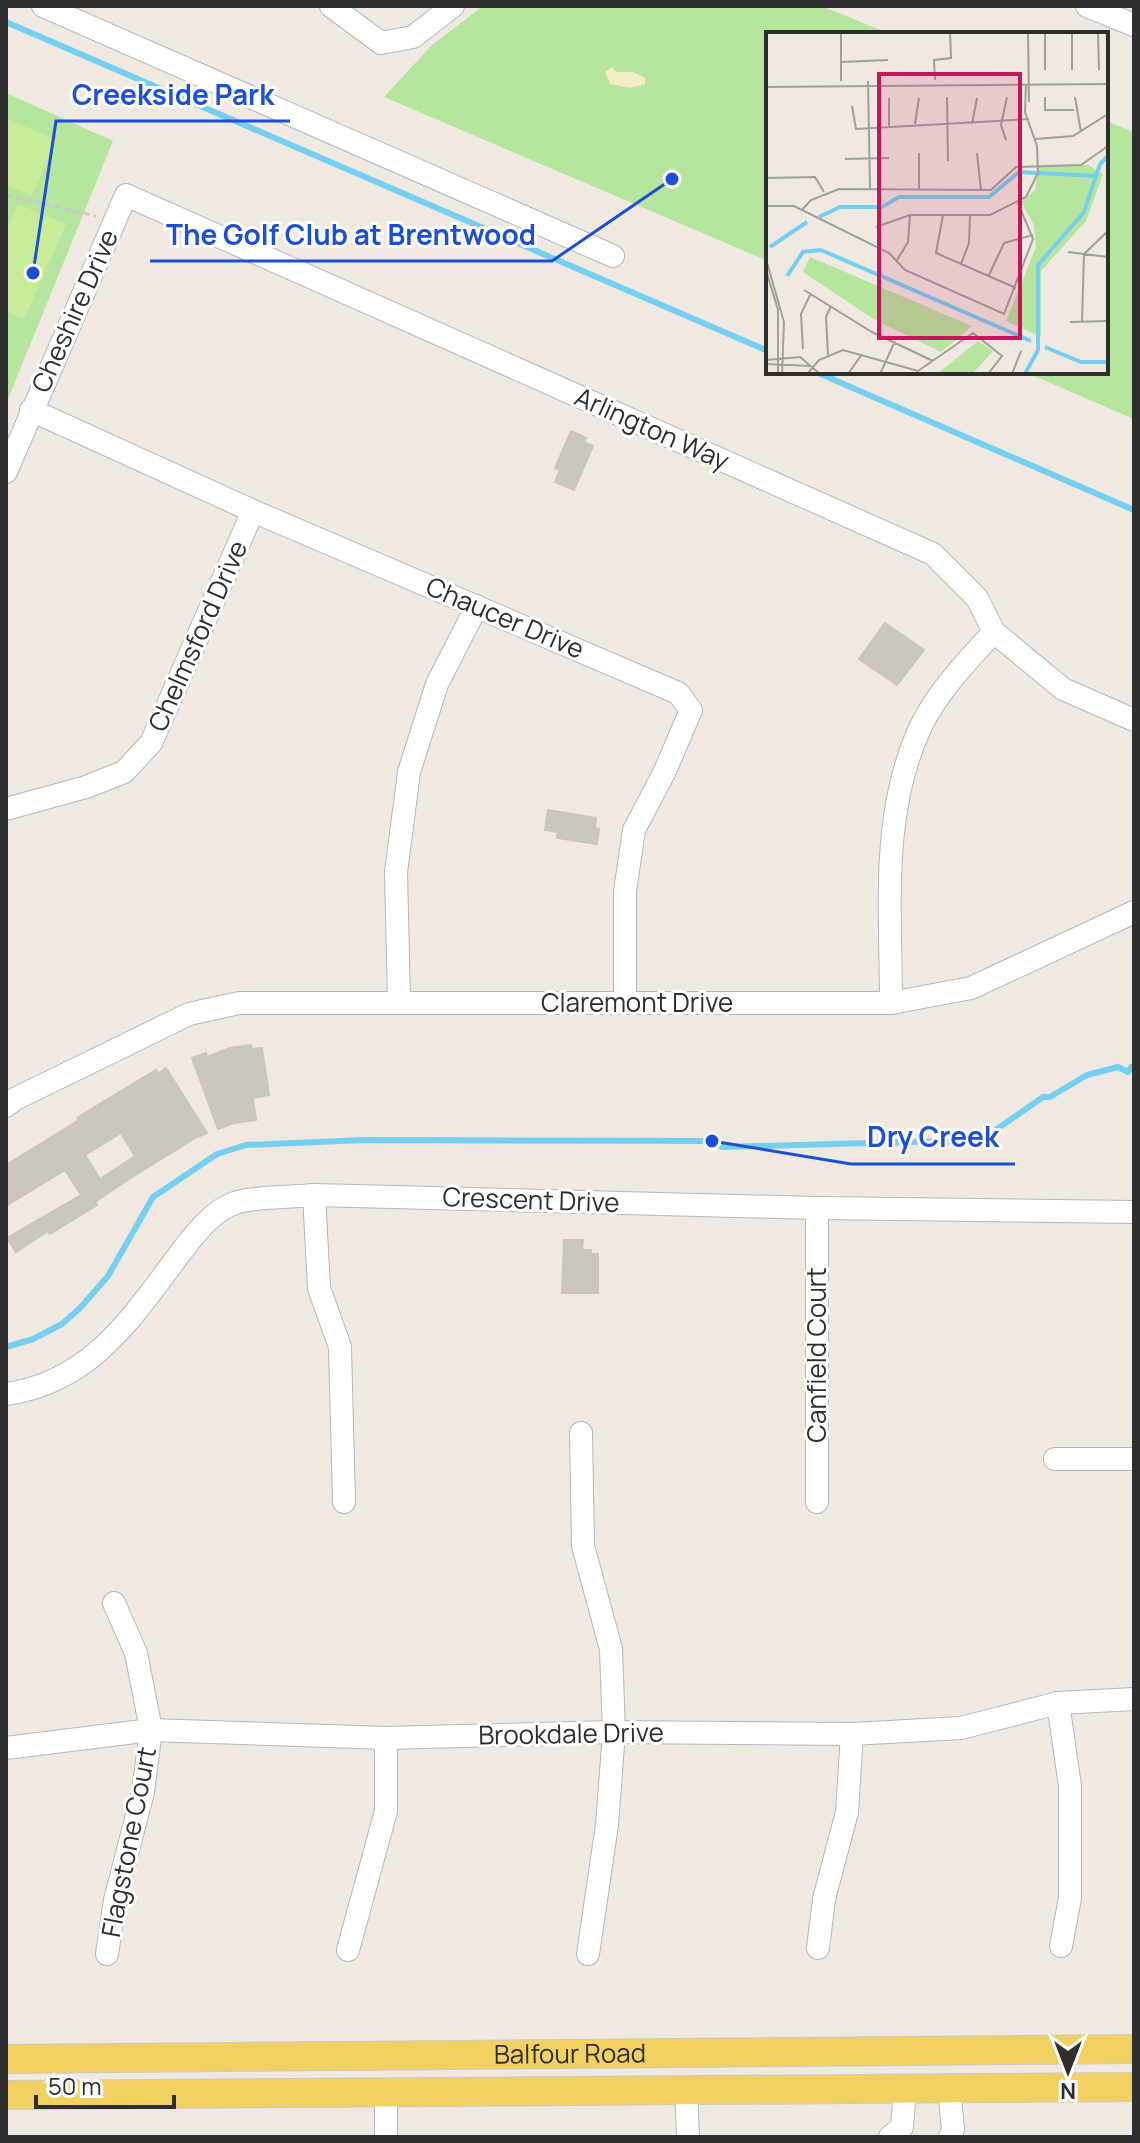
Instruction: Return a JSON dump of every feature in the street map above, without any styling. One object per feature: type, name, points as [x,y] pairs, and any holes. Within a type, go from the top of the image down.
[{"type":"main road","name":"Balfour Road","points":[[6,2059],[1134,2049]]},
{"type":"main road","name":"Balfour Road","points":[[6,2095],[1134,2087]]},
{"type":"street","points":[[43,6],[613,256]]},
{"type":"street","points":[[331,6],[381,43],[413,37],[453,6]]},
{"type":"street","points":[[1087,6],[1134,25]]},
{"type":"street","name":"Cheshire Drive","points":[[6,472],[126,195]]},
{"type":"street","name":"Arlington Way","points":[[126,195],[933,554],[977,598],[994,632],[1063,689],[1134,720]]},
{"type":"street","name":"Chaucer Drive","points":[[31,410],[253,511],[678,693],[691,710],[664,773],[634,830],[625,891],[625,1003]]},
{"type":"street","name":"Chelmsford Drive","points":[[6,809],[86,787],[124,772],[151,743],[253,511]]},
{"type":"street","points":[[399,1002],[396,872],[409,772],[437,684],[477,606]]},
{"type":"street","points":[[891,1003],[891,832],[901,782],[922,724],[956,674],[994,632]]},
{"type":"street","name":"Claremont Drive","points":[[9,1096],[189,1014],[239,1003],[891,1003],[971,988],[1134,912]]},
{"type":"street","points":[[314,1195],[319,1288],[340,1347],[344,1502]]},
{"type":"street","name":"Crescent Drive","points":[[6,1394],[27,1391],[71,1374],[117,1336],[203,1224],[235,1203],[314,1195],[817,1208],[1134,1212]]},
{"type":"street","name":"Canfield Court","points":[[817,1208],[817,1502]]},
{"type":"street","points":[[581,1433],[583,1546],[611,1649],[614,1732],[607,1825],[588,1954]]},
{"type":"street","points":[[1055,1459],[1134,1459]]},
{"type":"street","name":"Flagstone Court","points":[[107,1954],[115,1900],[143,1792],[151,1730],[136,1653],[114,1603]]},
{"type":"street","name":"Brookdale Drive","points":[[6,1748],[151,1730],[386,1738],[614,1732],[852,1734],[961,1728],[1058,1703],[1134,1699]]},
{"type":"street","points":[[1058,1703],[1070,1786],[1070,1898],[1061,1946]]},
{"type":"street","points":[[818,1948],[824,1899],[847,1812],[852,1734]]},
{"type":"street","points":[[348,1950],[386,1811],[386,1738]]},
{"type":"street","points":[[890,2137],[902,2127],[905,2088]]},
{"type":"street","points":[[949,2088],[953,2129],[950,2137]]},
{"type":"street","points":[[686,2090],[688,2137]]},
{"type":"street","points":[[386,2092],[386,2137]]},
{"type":"path","points":[[6,195],[114,221]]},
{"type":"green space","points":[[483,6],[821,6],[886,32],[766,32],[766,260],[384,97],[432,45]]},
{"type":"green space","points":[[6,93],[113,141],[6,404]]},
{"type":"green space","points":[[6,118],[56,140],[32,196],[6,185]]},
{"type":"green space","points":[[1108,122],[1134,132],[1134,419],[1030,374],[1108,374]]},
{"type":"green space","points":[[18,204],[66,224],[24,319],[6,311],[6,232]]},
{"type":"sand","points":[[612,67],[616,72],[633,72],[645,78],[645,84],[630,88],[610,84],[605,72]]},
{"type":"building","points":[[571,431],[586,438],[584,442],[593,446],[574,490],[555,482],[560,470],[555,468]]},
{"type":"building","points":[[885,623],[924,650],[897,685],[859,659]]},
{"type":"building","points":[[548,810],[596,818],[595,828],[599,829],[597,844],[557,838],[558,832],[545,830]]},
{"type":"building","points":[[251,1045],[252,1049],[262,1048],[269,1095],[253,1098],[256,1120],[218,1129],[192,1058]]},
{"type":"building","points":[[166,1068],[207,1133],[126,1181],[95,1202],[97,1205],[16,1252],[7,1238],[81,1195],[65,1170],[6,1206],[6,1165],[156,1070],[158,1074]],"holes":[[[121,1133],[135,1156],[100,1179],[85,1155]]]},
{"type":"building","points":[[564,1240],[583,1240],[582,1250],[598,1254],[598,1293],[562,1293]]},
{"type":"waterway","points":[[6,22],[766,350]]},
{"type":"waterway","points":[[821,374],[1134,510]]},
{"type":"waterway","points":[[6,1347],[33,1339],[62,1324],[80,1308],[108,1276],[153,1197],[217,1154],[246,1145],[364,1140],[712,1141],[722,1147],[942,1141],[977,1143],[1043,1097],[1050,1097],[1087,1075],[1118,1067],[1128,1072],[1131,1067],[1134,1069]]},
{"type":"place","name":"The Golf Club at Brentwood","points":[[672,179]]},
{"type":"place","name":"Creekside Park","points":[[33,273]]},
{"type":"place","name":"Dry Creek","points":[[712,1141]]}]
